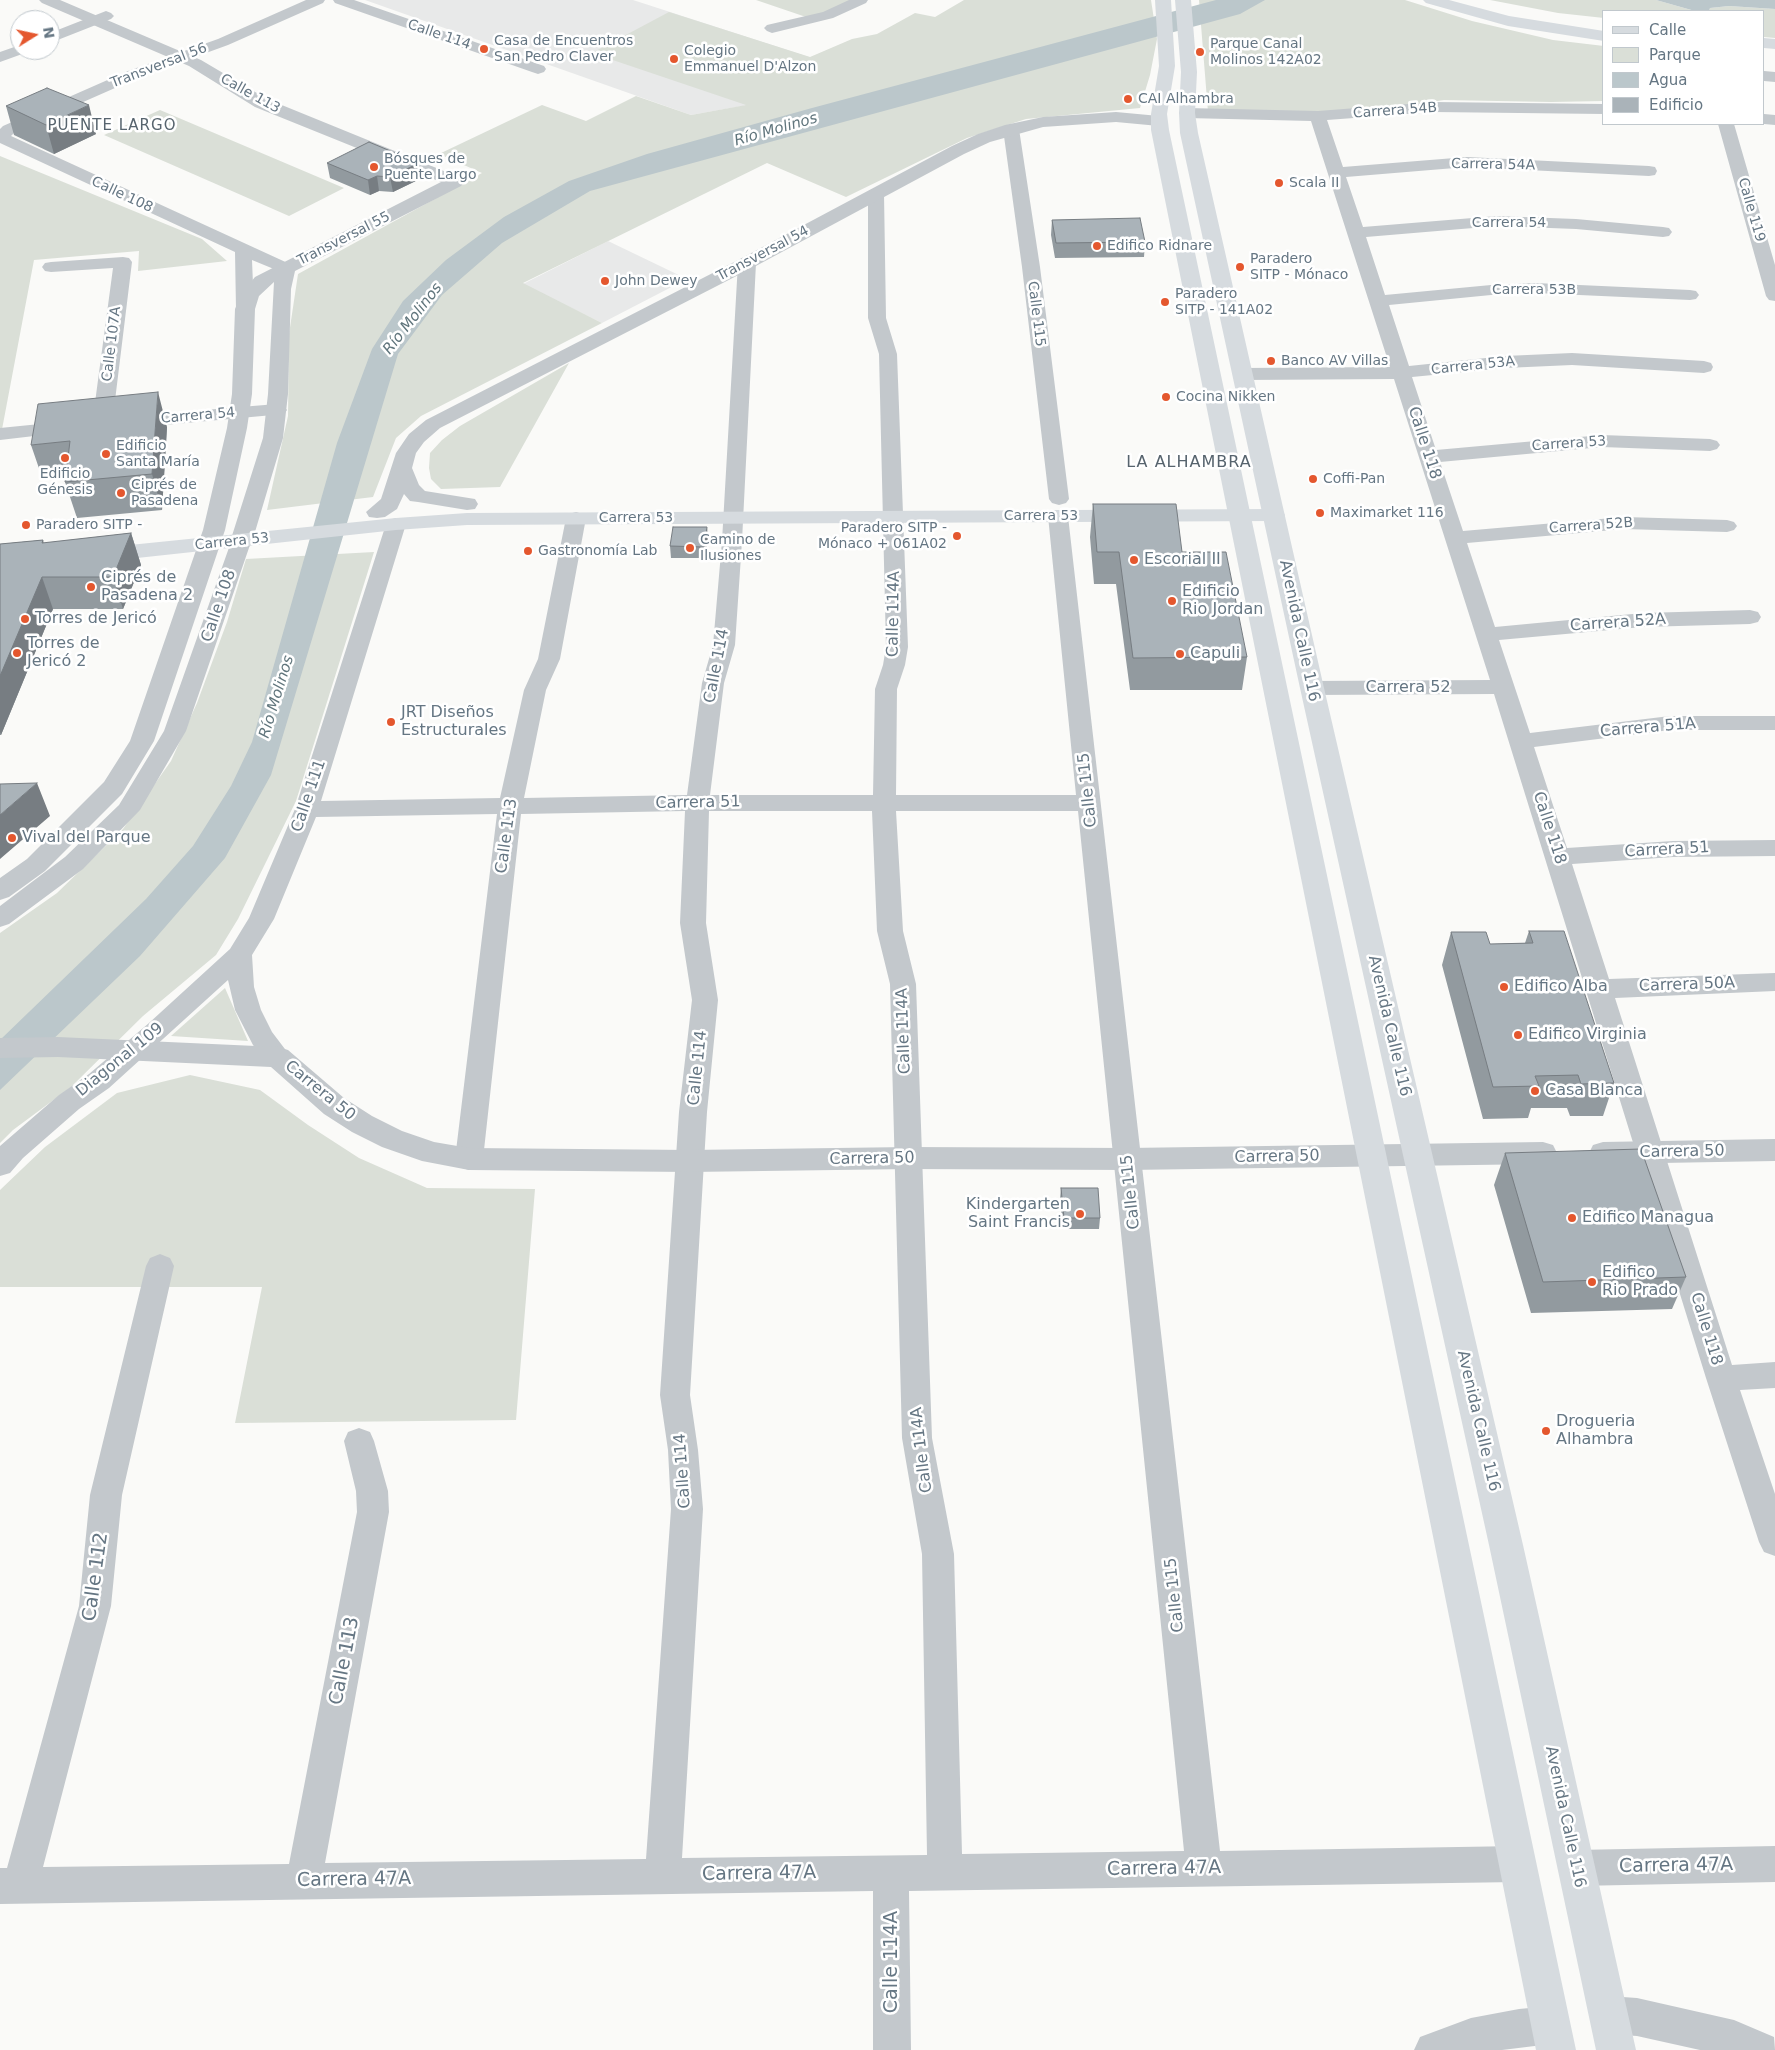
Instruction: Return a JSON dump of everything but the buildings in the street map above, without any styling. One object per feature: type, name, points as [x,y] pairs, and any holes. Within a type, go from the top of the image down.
[{"type":"main road","points":[[1431,0],[1508,21],[1602,36]]},
{"type":"main road","points":[[1467,0],[1534,16],[1602,26]]},
{"type":"main road","name":"Avenida Calle 116","points":[[1184,4],[1189,72],[1187,113],[1189,133],[1312,688],[1508,1554],[1612,2032]]},
{"type":"main road","points":[[1164,6],[1167,66],[1160,113],[1237,507],[1373,1156],[1554,2037]]},
{"type":"main road","name":"Carrera 53","points":[[82,549],[301,528],[467,504],[733,509],[1272,507]]},
{"type":"main road","name":"Carrera 53","points":[[368,518],[396,524],[467,519],[576,518],[733,509]]},
{"type":"street","name":"Calle 113","points":[[47,0],[100,18],[232,72],[266,101],[381,153],[455,177]]},
{"type":"street","name":"Calle 113","points":[[68,0],[100,18]]},
{"type":"street","name":"Transversal 56","points":[[2,136],[9,129],[134,74],[223,42],[318,0]]},
{"type":"street","name":"Calle 114","points":[[340,0],[538,69]]},
{"type":"street","points":[[772,28],[828,16],[861,0]]},
{"type":"street","points":[[60,34],[100,18]]},
{"type":"street","name":"Carrera 54B","points":[[1187,113],[1318,116],[1434,107],[1602,108]]},
{"type":"street","points":[[1011,129],[1043,122],[1116,117],[1139,118],[1160,113]]},
{"type":"street","name":"Calle 118","points":[[1318,116],[1522,741],[1721,1378],[1775,1542]]},
{"type":"street","name":"Calle 119","points":[[1726,125],[1775,296]]},
{"type":"street","name":"Transversal 54","points":[[368,518],[392,499],[406,453],[416,438],[432,424],[747,263],[976,142],[1011,129]]},
{"type":"street","name":"Calle 115","points":[[1011,129],[1031,267],[1059,508],[1204,1868]]},
{"type":"street","name":"Calle 108","points":[[0,918],[74,863],[128,810],[176,731],[244,534],[273,438],[277,410],[282,289],[286,269],[27,152],[7,142],[2,136]]},
{"type":"street","name":"Carrera 54A","points":[[1336,173],[1467,162],[1649,171]]},
{"type":"street","name":"Transversal 55","points":[[245,308],[254,288],[262,281],[455,177]]},
{"type":"street","name":"Calle 114A","points":[[876,194],[877,318],[888,354],[897,647],[894,665],[886,689],[883,802],[890,931],[903,984],[917,1438],[938,1554],[945,1872]]},
{"type":"street","name":"Carrera 54","points":[[1356,233],[1496,221],[1576,224],[1663,232]]},
{"type":"street","name":"Calle 108","points":[[0,891],[36,865],[56,847],[113,788],[142,740],[211,537],[239,412],[242,394],[245,308],[244,251]]},
{"type":"street","name":"Calle 107A","points":[[51,268],[123,262],[102,425]]},
{"type":"street","name":"Calle 114","points":[[663,1875],[687,1509],[683,1450],[675,1395],[690,1161],[705,1000],[694,923],[698,803],[712,683],[724,645],[747,263]]},
{"type":"street","name":"Carrera 53B","points":[[1378,301],[1491,290],[1535,288],[1690,295]]},
{"type":"street","name":"Carrera 53A","points":[[1242,374],[1401,373],[1505,362],[1572,359],[1704,367]]},
{"type":"street","name":"Carrera 54","points":[[0,434],[277,410]]},
{"type":"street","name":"Carrera 53","points":[[1428,457],[1602,441],[1710,445]]},
{"type":"street","points":[[402,469],[409,487],[418,496],[467,504]]},
{"type":"street","name":"Calle 113","points":[[469,1159],[510,806],[535,690],[549,659],[576,518]]},
{"type":"street","name":"Carrera 52B","points":[[1455,538],[1624,523],[1727,526]]},
{"type":"street","name":"Calle 111","points":[[239,956],[261,919],[307,808],[396,524]]},
{"type":"street","name":"Carrera 52A","points":[[1487,634],[1643,620],[1750,616]]},
{"type":"street","name":"Carrera 52","points":[[1312,688],[1504,687]]},
{"type":"street","name":"Carrera 51A","points":[[1522,741],[1670,723],[1775,723]]},
{"type":"street","name":"Carrera 51","points":[[307,808],[698,803],[1089,803]]},
{"type":"street","name":"Carrera 51","points":[[1558,857],[1673,849],[1775,848]]},
{"type":"street","points":[[239,956],[242,987],[248,1010],[262,1038],[278,1057]]},
{"type":"street","name":"Diagonal 109","points":[[0,1165],[13,1150],[69,1102],[98,1081],[239,956]]},
{"type":"street","name":"Carrera 50A","points":[[1600,989],[1775,982]]},
{"type":"street","name":"Carrera 50","points":[[0,1048],[58,1047],[278,1057],[334,1106],[362,1124],[392,1139],[432,1153],[469,1159],[690,1161],[909,1158],[1128,1159],[1775,1150]]},
{"type":"street","name":"Calle 112","points":[[10,1886],[95,1606],[106,1495],[160,1266]]},
{"type":"street","points":[[1721,1378],[1775,1375]]},
{"type":"street","name":"Calle 113","points":[[304,1881],[373,1512],[372,1491],[359,1441]]},
{"type":"street","name":"Carrera 47A","points":[[10,1886],[1518,1864]]},
{"type":"street","name":"Carrera 47A","points":[[1576,1868],[1775,1864]]},
{"type":"street","name":"Calle 114A","points":[[891,1873],[892,2050]]},
{"type":"street","points":[[1612,2032],[1637,2018],[1734,2039],[1761,2050]]},
{"type":"street","points":[[1433,2050],[1470,2037],[1519,2028],[1554,2037]]},
{"type":"shaded area","name":"Colegio Emmanuel D'Alzon","points":[[365,0],[633,0],[809,57],[748,105],[691,115]]},
{"type":"shaded area","name":"John Dewey","points":[[608,241],[687,279],[602,323],[523,284]]},
{"type":"green space","points":[[756,0],[853,0],[828,12],[806,17]]},
{"type":"green space","points":[[964,0],[1151,0],[1157,39],[1150,75],[1140,108],[1026,119],[967,138],[846,197],[767,163],[523,283],[602,323],[421,416],[396,438],[373,497],[267,510],[288,416],[289,334],[298,274],[482,173],[439,154],[542,105],[586,121],[636,96],[691,115],[746,105],[592,53],[669,12],[810,57],[852,39],[877,34],[915,13],[935,17]]},
{"type":"green space","points":[[1199,0],[1405,0],[1472,21],[1553,40],[1602,46],[1602,101],[1444,100],[1365,112],[1208,112]]},
{"type":"green space","points":[[1490,0],[1656,0],[1691,10],[1602,10],[1602,18],[1558,13]]},
{"type":"green space","points":[[1729,6],[1775,9],[1775,38],[1765,37],[1765,10],[1709,10],[1710,8]]},
{"type":"green space","points":[[160,110],[344,188],[289,216],[104,135]]},
{"type":"green space","points":[[0,156],[202,239],[227,261],[138,271],[139,251],[34,260],[0,440]]},
{"type":"green space","points":[[569,363],[500,487],[441,489],[431,479],[429,468],[430,453],[442,440],[460,426]]},
{"type":"green space","points":[[374,552],[296,801],[238,919],[216,955],[143,1016],[71,1087],[13,1130],[0,1143],[0,933],[57,893],[123,829],[171,761],[197,703],[227,622],[246,559]]},
{"type":"green space","points":[[225,988],[248,1041],[171,1036]]},
{"type":"green space","points":[[190,1075],[260,1090],[308,1125],[359,1158],[427,1188],[535,1189],[516,1420],[235,1423],[262,1287],[0,1287],[0,1190],[45,1147],[117,1093]]},
{"type":"water","name":"Río Molinos","points":[[1216,0],[1265,0],[1240,14],[590,191],[502,243],[442,295],[398,354],[271,775],[225,858],[140,956],[0,1090],[0,1040],[146,899],[193,846],[231,786],[252,742],[337,443],[372,349],[403,301],[446,260],[504,217],[569,181],[647,154]]},
{"type":"water","points":[[1656,0],[1775,0],[1775,9],[1729,6],[1710,8],[1709,10],[1691,10]]},
{"type":"place","name":"Casa de Encuentros San Pedro Claver","points":[[484,49]]},
{"type":"place","name":"Parque Canal Molinos 142A02","points":[[1200,52]]},
{"type":"place","name":"Colegio Emmanuel D'Alzon","points":[[674,59]]},
{"type":"place","name":"CAI Alhambra","points":[[1128,99]]},
{"type":"place","name":"Bósques de Puente Largo","points":[[374,167]]},
{"type":"place","name":"Scala II","points":[[1279,183]]},
{"type":"place","name":"Edifico Ridnare","points":[[1097,246]]},
{"type":"place","name":"Paradero SITP - Mónaco","points":[[1240,267]]},
{"type":"place","name":"John Dewey","points":[[605,281]]},
{"type":"place","name":"Paradero SITP - 141A02","points":[[1165,302]]},
{"type":"place","name":"Banco AV Villas","points":[[1271,361]]},
{"type":"place","name":"Cocina Nikken","points":[[1166,397]]},
{"type":"place","name":"Edificio Santa María","points":[[106,454]]},
{"type":"place","name":"Edificio Génesis","points":[[65,458]]},
{"type":"place","name":"Coffi-Pan","points":[[1313,479]]},
{"type":"place","name":"Ciprés de Pasadena","points":[[121,493]]},
{"type":"place","name":"Maximarket 116","points":[[1320,513]]},
{"type":"place","name":"Paradero SITP -","points":[[26,525]]},
{"type":"place","name":"Paradero SITP - Mónaco + 061A02","points":[[957,536]]},
{"type":"place","name":"Camino de Ilusiones","points":[[690,548]]},
{"type":"place","name":"Gastronomía Lab","points":[[528,551]]},
{"type":"place","name":"Escorial II","points":[[1134,560]]},
{"type":"place","name":"Ciprés de Pasadena 2","points":[[91,587]]},
{"type":"place","name":"Edificio Rio Jordan","points":[[1172,601]]},
{"type":"place","name":"Torres de Jericó","points":[[25,619]]},
{"type":"place","name":"Torres de Jericó 2","points":[[17,653]]},
{"type":"place","name":"Capuli","points":[[1180,654]]},
{"type":"place","name":"JRT Diseños Estructurales","points":[[391,722]]},
{"type":"place","name":"Vival del Parque","points":[[12,838]]},
{"type":"place","name":"Edifico Alba","points":[[1504,987]]},
{"type":"place","name":"Edifico Virginia","points":[[1518,1035]]},
{"type":"place","name":"Casa Blanca","points":[[1535,1091]]},
{"type":"place","name":"Kindergarten Saint Francis","points":[[1080,1214]]},
{"type":"place","name":"Edifico Managua","points":[[1572,1218]]},
{"type":"place","name":"Edifico Rio Prado","points":[[1592,1282]]},
{"type":"place","name":"Drogueria Alhambra","points":[[1546,1431]]},
{"type":"district","name":"PUENTE LARGO","points":[[112,126]]},
{"type":"district","name":"LA ALHAMBRA","points":[[1189,463]]}]
